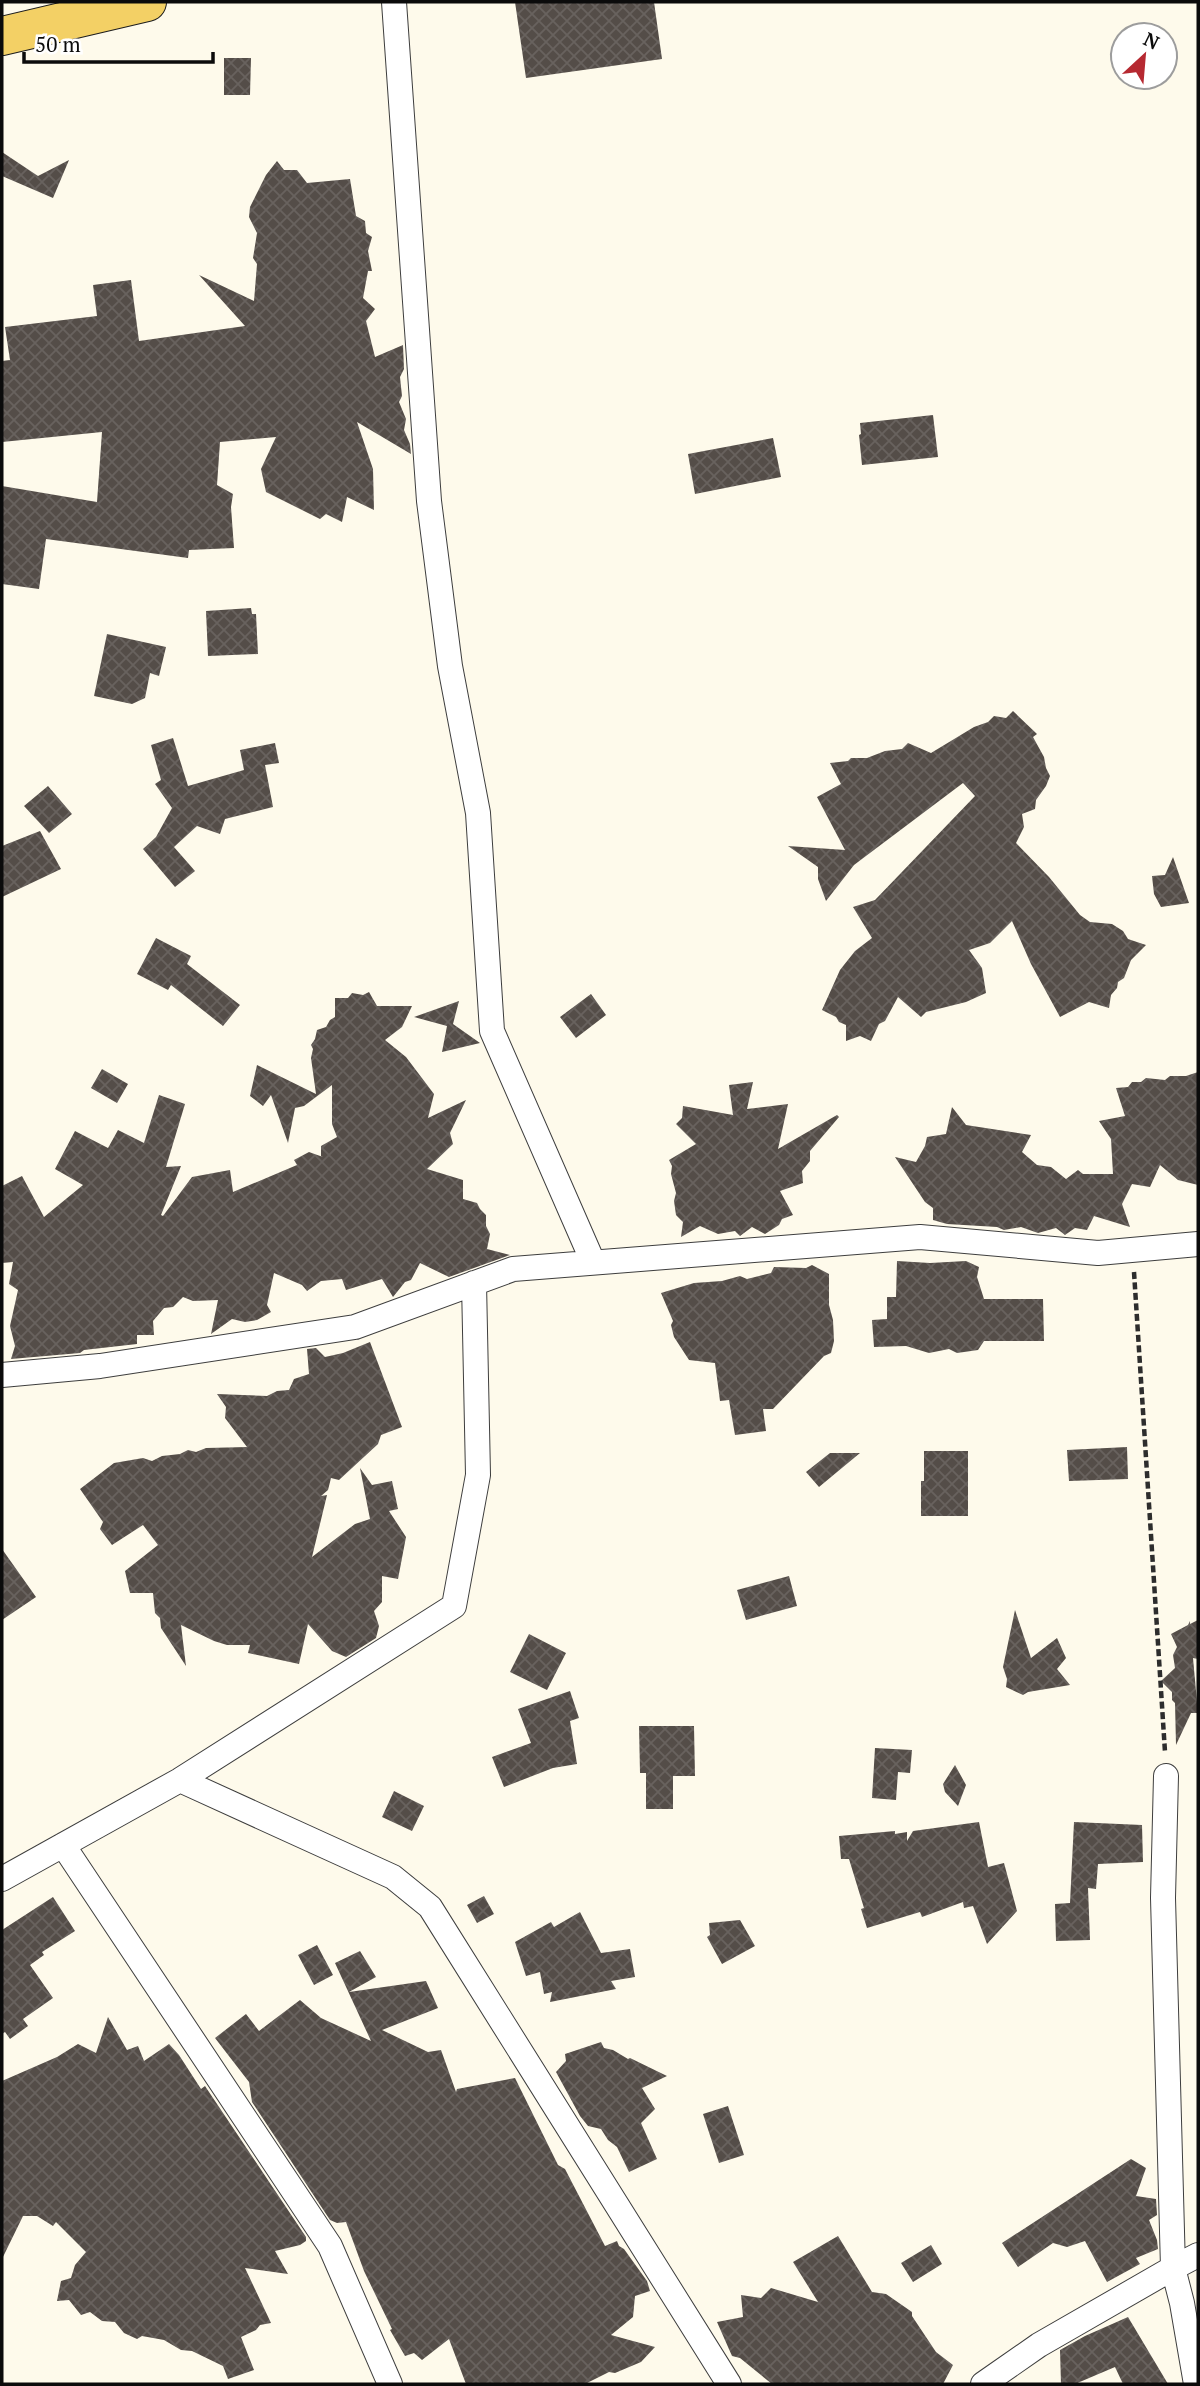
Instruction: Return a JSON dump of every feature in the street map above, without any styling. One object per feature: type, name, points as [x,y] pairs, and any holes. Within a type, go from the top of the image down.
[{"type":"main road","points":[[2,36],[147,2]]},
{"type":"street","points":[[394,2],[429,501],[450,666],[478,813],[492,1031],[593,1262]]},
{"type":"street","points":[[2,1375],[100,1366],[355,1327],[513,1269],[920,1237],[1098,1253],[1198,1244]]},
{"type":"street","points":[[2,1879],[180,1780],[454,1606],[478,1475],[474,1283]]},
{"type":"street","points":[[1166,1776],[1163,1898],[1173,2267],[1196,2384]]},
{"type":"street","points":[[180,1780],[393,1877],[430,1908],[729,2384]]},
{"type":"street","points":[[63,1845],[330,2246],[390,2384]]},
{"type":"street","points":[[983,2384],[1039,2345],[1198,2255]]},
{"type":"path","points":[[1132,1250],[1166,1776]]},
{"type":"building","points":[[515,2],[654,2],[662,59],[526,78]]},
{"type":"building","points":[[224,58],[251,58],[250,95],[224,95]]},
{"type":"building","points":[[2,152],[38,176],[69,160],[53,198],[2,176]]},
{"type":"building","points":[[277,161],[284,170],[297,170],[307,183],[350,179],[356,216],[365,221],[366,233],[372,237],[368,251],[372,271],[368,271],[363,298],[375,309],[366,321],[375,357],[403,345],[404,369],[400,377],[402,396],[399,402],[406,419],[404,430],[411,454],[357,422],[373,469],[374,510],[347,497],[342,522],[326,514],[320,519],[266,492],[261,469],[276,437],[220,442],[217,485],[233,494],[231,507],[234,548],[189,550],[188,558],[46,539],[39,589],[2,584],[2,486],[97,502],[102,432],[2,442],[2,361],[10,360],[5,327],[97,316],[93,285],[131,280],[139,341],[245,326],[199,275],[254,301],[257,264],[253,258],[257,233],[249,217],[250,207],[266,175]]},
{"type":"building","points":[[933,415],[938,457],[862,465],[860,423]]},
{"type":"building","points":[[773,438],[781,477],[695,494],[688,454]]},
{"type":"building","points":[[251,608],[252,614],[256,614],[258,654],[208,656],[206,611]]},
{"type":"building","points":[[107,634],[166,647],[159,676],[150,673],[145,698],[132,704],[94,696]]},
{"type":"building","points":[[1013,711],[1037,734],[1033,737],[1050,776],[1036,800],[1035,809],[1022,814],[1024,827],[1016,843],[1080,915],[1090,922],[1112,924],[1123,931],[1128,939],[1146,945],[1131,960],[1124,978],[1118,982],[1111,995],[1109,1008],[1089,1002],[1060,1017],[1031,964],[1012,921],[990,943],[969,950],[982,968],[986,993],[966,1002],[926,1012],[921,1017],[898,997],[871,1041],[860,1036],[846,1041],[846,1025],[822,1010],[840,970],[855,951],[872,938],[853,907],[875,900],[975,796],[963,783],[854,865],[826,901],[818,879],[818,867],[788,846],[845,850],[817,797],[841,784],[830,763],[848,761],[851,758],[867,758],[885,751],[902,749],[908,743],[931,753],[974,727],[988,722],[994,716],[1006,718]]},
{"type":"building","points":[[173,738],[188,786],[244,770],[240,750],[275,743],[279,763],[265,765],[273,807],[225,819],[220,834],[197,826],[174,847],[195,871],[175,887],[143,849],[156,837],[172,808],[155,784],[161,780],[151,745]]},
{"type":"building","points":[[48,786],[72,814],[49,833],[24,806]]},
{"type":"building","points":[[40,831],[61,869],[2,897],[2,846]]},
{"type":"building","points":[[1173,857],[1189,903],[1161,907],[1154,894],[1152,876],[1165,875]]},
{"type":"building","points":[[156,938],[191,956],[187,964],[240,1005],[223,1026],[171,985],[168,990],[137,974]]},
{"type":"building","points":[[369,992],[377,1006],[412,1006],[402,1027],[385,1040],[406,1057],[434,1094],[428,1118],[466,1100],[450,1133],[453,1144],[427,1169],[463,1180],[463,1199],[477,1203],[486,1215],[486,1226],[490,1234],[487,1249],[510,1255],[449,1277],[420,1263],[411,1280],[405,1282],[393,1297],[382,1279],[346,1290],[342,1279],[321,1281],[307,1291],[302,1285],[274,1273],[267,1305],[271,1312],[257,1320],[245,1322],[232,1319],[211,1334],[218,1300],[193,1301],[183,1297],[173,1307],[164,1308],[153,1321],[154,1335],[137,1335],[137,1344],[84,1350],[80,1353],[11,1359],[15,1346],[10,1326],[18,1290],[9,1284],[13,1262],[2,1263],[2,1186],[22,1176],[44,1217],[83,1185],[55,1169],[75,1131],[108,1148],[118,1130],[144,1143],[159,1095],[185,1104],[166,1167],[181,1166],[161,1215],[163,1216],[192,1177],[230,1170],[233,1192],[297,1165],[294,1160],[309,1152],[323,1157],[321,1146],[337,1137],[332,1124],[332,1085],[304,1106],[295,1108],[288,1143],[271,1095],[263,1106],[250,1096],[257,1065],[316,1094],[311,1045],[317,1030],[326,1027],[335,1017],[335,998],[348,998],[352,993],[363,995]]},
{"type":"building","points":[[591,994],[606,1015],[576,1038],[560,1017]]},
{"type":"building","points":[[459,1001],[453,1024],[480,1043],[442,1052],[447,1026],[414,1017]]},
{"type":"building","points":[[102,1069],[128,1084],[117,1103],[91,1088]]},
{"type":"building","points":[[1198,1072],[1198,1185],[1178,1180],[1160,1165],[1150,1187],[1132,1184],[1122,1204],[1130,1227],[1094,1216],[1087,1230],[1075,1228],[1065,1235],[1056,1228],[1038,1233],[1021,1227],[1004,1230],[933,1220],[933,1208],[925,1202],[895,1157],[916,1162],[927,1137],[946,1134],[952,1107],[966,1125],[1031,1135],[1022,1152],[1037,1165],[1051,1167],[1066,1179],[1078,1170],[1083,1174],[1113,1174],[1111,1139],[1099,1121],[1125,1116],[1116,1088],[1128,1087],[1132,1082],[1141,1082],[1146,1078],[1165,1080],[1170,1076],[1186,1076]]},
{"type":"building","points":[[753,1082],[747,1109],[788,1104],[778,1149],[837,1115],[839,1117],[810,1151],[810,1161],[802,1171],[803,1183],[780,1191],[793,1215],[782,1219],[779,1225],[765,1234],[752,1227],[740,1236],[735,1231],[718,1234],[700,1226],[681,1237],[683,1222],[676,1215],[676,1193],[669,1160],[696,1144],[676,1124],[682,1118],[683,1106],[733,1115],[729,1085]]},
{"type":"building","points":[[897,1261],[966,1261],[979,1267],[977,1277],[984,1299],[1043,1299],[1044,1341],[984,1341],[978,1350],[957,1353],[949,1349],[929,1353],[906,1346],[874,1347],[872,1320],[887,1319],[887,1297],[896,1297]]},
{"type":"building","points":[[812,1265],[829,1274],[829,1305],[834,1341],[831,1353],[824,1356],[773,1409],[763,1409],[766,1431],[735,1435],[729,1400],[720,1401],[715,1363],[689,1360],[674,1337],[671,1325],[673,1321],[661,1293],[694,1283],[722,1281],[740,1276],[747,1279],[771,1273],[774,1267],[806,1268]]},
{"type":"building","points":[[370,1342],[402,1427],[381,1435],[378,1444],[339,1480],[331,1478],[328,1490],[321,1496],[327,1495],[312,1557],[355,1524],[370,1519],[360,1468],[372,1485],[392,1481],[398,1509],[389,1511],[406,1537],[398,1579],[382,1576],[382,1602],[374,1611],[379,1626],[376,1638],[346,1657],[332,1651],[308,1624],[299,1664],[248,1653],[250,1645],[227,1645],[181,1625],[186,1666],[161,1628],[160,1618],[155,1613],[153,1593],[130,1593],[125,1571],[158,1545],[143,1525],[112,1545],[100,1529],[103,1522],[80,1489],[114,1463],[143,1458],[152,1461],[188,1450],[196,1452],[206,1448],[247,1447],[225,1418],[226,1407],[217,1394],[267,1396],[277,1391],[289,1390],[294,1379],[309,1374],[307,1349],[316,1348],[325,1357]]},
{"type":"building","points":[[1127,1447],[1128,1479],[1069,1481],[1067,1450]]},
{"type":"building","points":[[924,1451],[968,1451],[968,1516],[921,1516]]},
{"type":"building","points":[[830,1453],[860,1453],[819,1487],[806,1472]]},
{"type":"building","points":[[2,1549],[36,1597],[2,1620]]},
{"type":"building","points":[[789,1576],[797,1606],[746,1620],[737,1590]]},
{"type":"building","points":[[1015,1610],[1031,1658],[1057,1638],[1066,1658],[1057,1669],[1070,1685],[1023,1695],[1006,1687],[1007,1679],[1003,1667]]},
{"type":"building","points":[[1198,1620],[1198,1659],[1193,1658],[1198,1713],[1191,1713],[1176,1745],[1175,1703],[1172,1700],[1172,1692],[1161,1681],[1175,1668],[1173,1655],[1177,1647],[1171,1634],[1188,1625],[1190,1621],[1190,1624]]},
{"type":"building","points":[[529,1634],[566,1653],[547,1690],[510,1672]]},
{"type":"building","points":[[570,1691],[579,1718],[570,1721],[577,1764],[553,1768],[504,1787],[492,1757],[531,1743],[518,1709]]},
{"type":"building","points":[[639,1726],[694,1726],[695,1776],[673,1776],[673,1809],[646,1809],[646,1773],[640,1773]]},
{"type":"building","points":[[875,1748],[912,1750],[910,1773],[898,1772],[896,1800],[872,1798]]},
{"type":"building","points":[[955,1765],[966,1785],[958,1806],[945,1792],[943,1784]]},
{"type":"building","points":[[394,1791],[424,1806],[412,1831],[382,1817]]},
{"type":"building","points":[[979,1822],[988,1867],[1004,1863],[1017,1911],[987,1944],[973,1906],[964,1908],[963,1902],[922,1917],[920,1912],[867,1928],[861,1909],[864,1908],[849,1859],[841,1859],[839,1836],[895,1831],[895,1834],[907,1832],[907,1841],[913,1831]]},
{"type":"building","points":[[1074,1822],[1142,1825],[1143,1862],[1098,1864],[1096,1889],[1088,1888],[1090,1940],[1056,1941],[1055,1904],[1070,1903]]},
{"type":"building","points":[[484,1896],[494,1914],[477,1923],[467,1905]]},
{"type":"building","points":[[53,1897],[75,1931],[42,1952],[44,1955],[30,1965],[53,1998],[23,2019],[28,2026],[10,2039],[5,2032],[2,2034],[2,1930]]},
{"type":"building","points":[[580,1912],[601,1953],[630,1949],[635,1977],[611,1981],[616,1989],[550,2002],[552,1992],[544,1994],[540,1972],[526,1976],[515,1942],[551,1922],[554,1927]]},
{"type":"building","points":[[740,1920],[755,1946],[722,1964],[707,1937],[710,1935],[709,1923]]},
{"type":"building","points":[[317,1945],[333,1975],[314,1985],[298,1955]]},
{"type":"building","points":[[360,1951],[376,1977],[349,1992],[426,1981],[438,2008],[382,2030],[428,2052],[441,2050],[456,2092],[457,2089],[515,2078],[558,2165],[565,2169],[605,2246],[617,2241],[647,2281],[650,2291],[635,2296],[633,2317],[611,2335],[655,2347],[641,2362],[615,2373],[609,2372],[585,2384],[466,2384],[449,2339],[422,2360],[414,2353],[405,2356],[390,2330],[392,2329],[364,2271],[346,2222],[337,2223],[330,2220],[252,2102],[249,2082],[215,2038],[246,2014],[259,2031],[300,2000],[321,2018],[371,2041],[335,1963]]},
{"type":"building","points":[[108,2017],[127,2050],[138,2046],[144,2061],[169,2044],[179,2055],[201,2089],[205,2086],[306,2237],[306,2241],[300,2245],[275,2251],[288,2274],[245,2268],[271,2323],[260,2325],[241,2337],[254,2370],[228,2379],[223,2366],[192,2351],[181,2350],[164,2340],[142,2336],[137,2339],[124,2333],[115,2322],[102,2321],[90,2312],[81,2315],[69,2300],[57,2301],[61,2281],[71,2278],[75,2265],[86,2252],[56,2222],[53,2226],[37,2216],[23,2216],[2,2259],[2,2081],[57,2057],[78,2044],[96,2053]]},
{"type":"building","points":[[601,2042],[604,2048],[667,2076],[642,2088],[655,2109],[641,2123],[657,2159],[629,2172],[617,2147],[601,2129],[588,2126],[580,2116],[556,2072],[566,2061],[565,2054]]},
{"type":"building","points":[[728,2106],[744,2155],[719,2163],[703,2114]]},
{"type":"building","points":[[1131,2159],[1146,2168],[1136,2196],[1156,2199],[1157,2215],[1149,2220],[1158,2249],[1136,2258],[1140,2264],[1107,2282],[1085,2241],[1067,2247],[1053,2243],[1018,2267],[1002,2243]]},
{"type":"building","points":[[838,2236],[872,2292],[886,2294],[912,2312],[936,2352],[953,2365],[943,2384],[772,2384],[740,2358],[732,2356],[717,2322],[743,2317],[741,2295],[761,2298],[771,2288],[818,2302],[793,2262]]},
{"type":"building","points":[[931,2245],[942,2264],[913,2282],[901,2263]]},
{"type":"building","points":[[1128,2317],[1168,2384],[1123,2384],[1115,2367],[1075,2384],[1061,2384],[1060,2350]]}]
